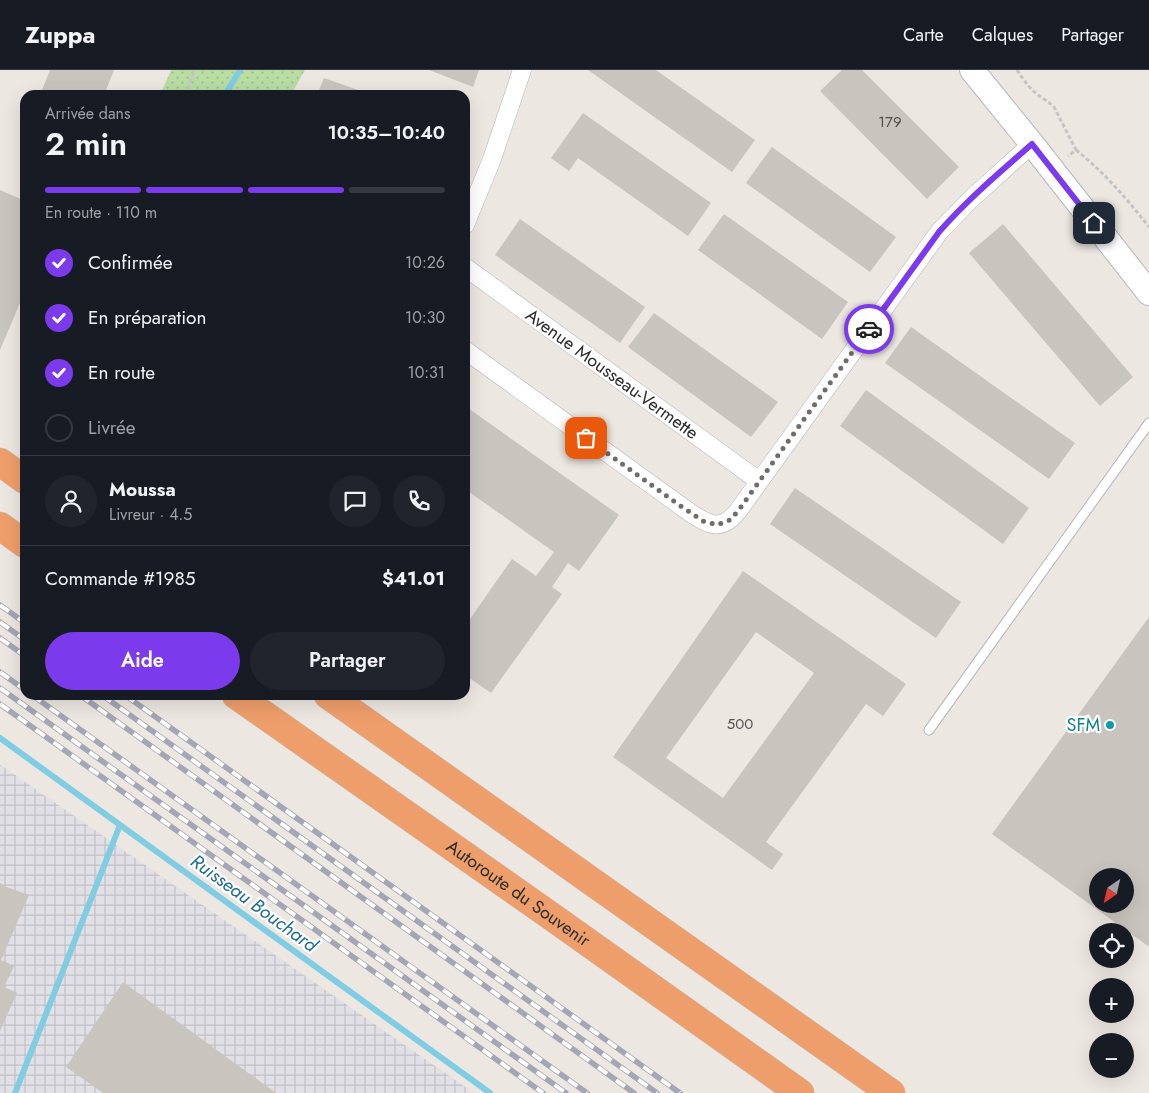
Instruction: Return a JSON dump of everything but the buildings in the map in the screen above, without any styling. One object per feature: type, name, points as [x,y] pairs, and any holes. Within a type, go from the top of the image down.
[{"type":"highway","points":[[0,462],[20,476]]},
{"type":"highway","points":[[0,526],[20,540]]},
{"type":"highway","name":"Autoroute du Souvenir","points":[[243,700],[800,1093]]},
{"type":"highway","points":[[335,700],[891,1093]]},
{"type":"main road","points":[[972,70],[1149,293]]},
{"type":"street","points":[[470,213],[492,159],[522,70]]},
{"type":"street","points":[[470,354],[682,507],[708,523],[717,525],[730,520],[738,511],[939,232],[970,200],[1032,144]]},
{"type":"street","name":"Avenue Mousseau-Vermette","points":[[470,271],[759,481]]},
{"type":"lane","points":[[929,730],[1149,423]]},
{"type":"path","points":[[188,90],[195,70]]},
{"type":"path","points":[[1017,70],[1030,88],[1054,107],[1076,150],[1116,187],[1149,227]]},
{"type":"path","points":[[1067,157],[1076,150]]},
{"type":"shaded area","points":[[0,765],[5,768],[474,1093],[0,1093]]},
{"type":"green space","points":[[171,70],[305,70],[294,90],[162,90]]},
{"type":"waterway","name":"Ruisseau Bouchard","points":[[228,90],[240,70]]},
{"type":"waterway","name":"Ruisseau Bouchard","points":[[0,738],[490,1093]]},
{"type":"waterway","points":[[15,1093],[120,825]]},
{"type":"railway","points":[[0,605],[20,619]]},
{"type":"railway","points":[[0,622],[20,636]]},
{"type":"railway","points":[[0,638],[20,652]]},
{"type":"railway","points":[[0,672],[20,686]]},
{"type":"railway","points":[[0,688],[566,1093]]},
{"type":"railway","points":[[39,700],[587,1093]]},
{"type":"railway","points":[[87,700],[634,1093]]},
{"type":"railway","points":[[109,700],[657,1093]]},
{"type":"railway","points":[[132,700],[680,1093]]},
{"type":"railway","points":[[0,704],[543,1093]]},
{"type":"way so far","points":[[586,438],[703,521],[717,525],[725,523],[738,511],[869,329]]},
{"type":"place","name":"SFM","points":[[1110,725]]},
{"type":"route","points":[[869,329],[950,219],[1032,144],[1094,223]]}]
